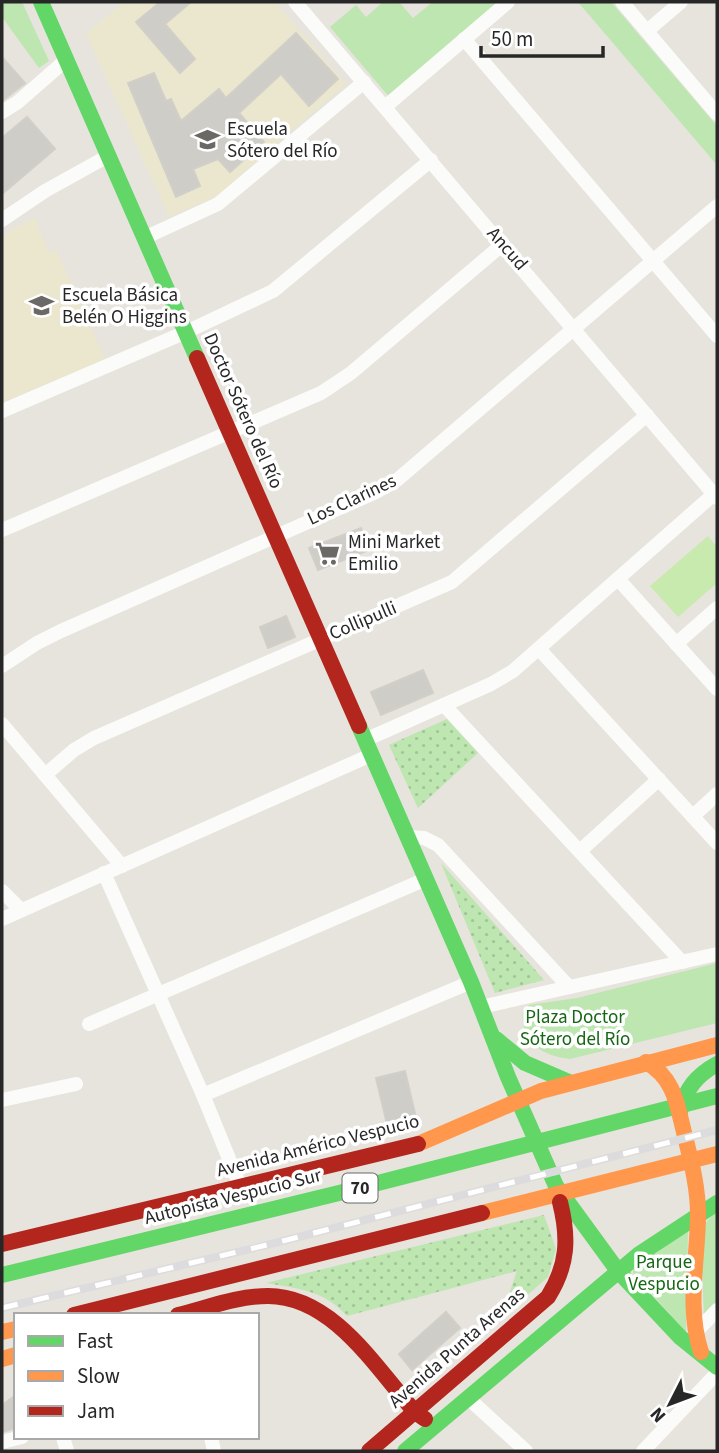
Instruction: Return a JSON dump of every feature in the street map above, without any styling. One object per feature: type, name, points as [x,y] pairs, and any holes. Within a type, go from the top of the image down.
[{"type":"main road","name":"Doctor Sótero del Río","points":[[41,2],[426,878],[556,1186]]},
{"type":"main road","points":[[490,1033],[525,1063],[569,1082]]},
{"type":"main road","name":"Avenida Américo Vespucio","points":[[2,1244],[408,1148],[453,1131],[518,1100],[569,1082],[717,1045]]},
{"type":"main road","points":[[646,1062],[659,1070],[671,1086],[694,1171],[698,1215],[694,1335],[701,1352]]},
{"type":"main road","points":[[680,1112],[686,1091],[695,1080],[717,1064]]},
{"type":"main road","name":"Autopista Vespucio Sur","points":[[2,1275],[339,1193],[717,1096]]},
{"type":"main road","points":[[82,1313],[717,1154]]},
{"type":"main road","name":"Avenida Punta Arenas","points":[[369,1451],[548,1297],[561,1275],[567,1249],[566,1207],[556,1186]]},
{"type":"main road","points":[[405,1451],[618,1271],[717,1203]]},
{"type":"main road","points":[[566,1207],[618,1271],[673,1331],[717,1367]]},
{"type":"main road","points":[[186,1313],[259,1296],[281,1296],[307,1303],[341,1326],[415,1412],[428,1420],[444,1418]]},
{"type":"street","name":"Ancud","points":[[295,2],[716,496]]},
{"type":"street","points":[[385,107],[508,2]]},
{"type":"street","points":[[622,2],[717,114]]},
{"type":"street","points":[[647,31],[681,2]]},
{"type":"street","points":[[464,39],[717,336]]},
{"type":"street","points":[[2,112],[18,102],[66,60]]},
{"type":"street","points":[[145,238],[218,204],[363,82]]},
{"type":"street","points":[[2,220],[45,191],[108,156]]},
{"type":"street","points":[[2,411],[186,332],[273,291],[431,160]]},
{"type":"street","name":"Los Clarines","points":[[2,666],[61,631],[376,492],[397,480],[717,206]]},
{"type":"street","points":[[2,530],[310,398],[341,380],[503,244]]},
{"type":"street","name":"Collipulli","points":[[45,775],[74,750],[94,738],[443,587],[460,576],[648,415]]},
{"type":"street","points":[[2,919],[121,866],[368,747],[444,705],[503,678],[716,496]]},
{"type":"street","points":[[618,579],[717,689]]},
{"type":"street","points":[[677,644],[717,608]]},
{"type":"street","points":[[539,649],[717,843]]},
{"type":"street","points":[[444,705],[682,962]]},
{"type":"street","points":[[2,724],[121,866]]},
{"type":"street","points":[[580,851],[659,779]]},
{"type":"street","points":[[693,816],[717,794]]},
{"type":"street","points":[[408,837],[424,838],[438,845],[569,987]]},
{"type":"street","points":[[104,873],[203,1095],[241,1188]]},
{"type":"street","points":[[89,1024],[426,878]]},
{"type":"street","points":[[2,891],[21,911]]},
{"type":"street","points":[[481,1007],[717,954]]},
{"type":"street","points":[[203,1095],[471,982]]},
{"type":"street","points":[[2,1100],[76,1084]]},
{"type":"street","points":[[694,1335],[717,1310]]},
{"type":"street","points":[[643,1451],[717,1373]]},
{"type":"street","points":[[468,1398],[526,1451]]},
{"type":"shaded area","name":"Escuela Sótero del Río","points":[[124,2],[275,2],[346,84],[215,197],[169,217],[86,34]]},
{"type":"shaded area","name":"Escuela Básica Belén O Higgins","points":[[35,218],[49,253],[56,249],[106,360],[2,402],[2,238]]},
{"type":"green space","points":[[2,2],[22,2],[49,61],[39,68],[2,17]]},
{"type":"green space","points":[[383,2],[399,2],[413,18],[433,2],[506,2],[391,99],[330,27],[356,5],[366,17]]},
{"type":"green space","points":[[578,2],[611,2],[717,126],[717,165]]},
{"type":"green space","points":[[708,536],[717,547],[717,583],[678,617],[650,586]]},
{"type":"green space","points":[[447,719],[478,753],[418,808],[389,745]]},
{"type":"green space","points":[[441,863],[544,980],[495,993]]},
{"type":"green space","name":"Plaza Doctor Sótero del Río","points":[[717,963],[717,1023],[570,1059],[542,1051],[529,1039],[525,1031],[523,1011],[529,1005],[577,998]]},
{"type":"green space","name":"Parque Vespucio","points":[[717,1210],[717,1304],[704,1317],[701,1241],[704,1225]]},
{"type":"green space","points":[[544,1215],[556,1249],[548,1277],[501,1318],[517,1271],[347,1316],[320,1296],[300,1289],[266,1283]]},
{"type":"green space","name":"Parque Vespucio","points":[[688,1231],[686,1332],[633,1273],[633,1269]]},
{"type":"building","points":[[160,2],[191,2],[165,24],[195,59],[180,73],[136,22]]},
{"type":"building","points":[[296,33],[338,79],[309,106],[281,74],[239,113],[264,142],[230,172],[218,159],[193,169],[200,186],[176,197],[128,83],[154,73],[166,101],[171,99],[181,121],[219,89],[226,98]]},
{"type":"building","points":[[2,57],[25,83],[2,101]]},
{"type":"building","points":[[27,117],[55,149],[2,194],[2,138]]},
{"type":"building","points":[[361,528],[369,550],[318,570],[309,548]]},
{"type":"building","points":[[286,616],[295,637],[268,648],[260,627]]},
{"type":"building","points":[[423,670],[433,693],[381,715],[371,692]]},
{"type":"building","points":[[405,1071],[417,1122],[388,1128],[376,1078]]},
{"type":"building","points":[[446,1312],[460,1328],[412,1370],[399,1354]]},
{"type":"building","points":[[14,1396],[14,1429],[2,1432],[2,1405]]},
{"type":"railway","points":[[2,1308],[275,1243],[717,1130]]},
{"type":"traffic: fast","points":[[41,2],[197,358]]},
{"type":"traffic: fast","points":[[359,726],[471,982],[508,1077],[556,1186],[618,1271],[680,1337],[717,1367]]},
{"type":"traffic: fast","points":[[496,1039],[525,1063],[569,1082]]},
{"type":"traffic: fast","points":[[680,1112],[685,1096],[693,1084],[717,1064]]},
{"type":"traffic: fast","points":[[2,1275],[339,1193],[717,1096]]},
{"type":"traffic: fast","points":[[405,1451],[638,1255],[717,1203]]},
{"type":"traffic: slow","points":[[418,1144],[541,1091],[717,1045]]},
{"type":"traffic: slow","points":[[646,1062],[667,1081],[675,1097],[695,1180],[698,1214],[693,1301],[701,1352]]},
{"type":"traffic: slow","points":[[482,1213],[717,1154]]},
{"type":"traffic: slow","points":[[2,1332],[14,1329]]},
{"type":"traffic: slow","points":[[2,1359],[14,1356]]},
{"type":"traffic: jam","points":[[197,358],[359,726]]},
{"type":"traffic: jam","points":[[2,1244],[418,1144]]},
{"type":"traffic: jam","points":[[369,1451],[548,1297],[560,1274],[565,1251],[565,1228],[560,1202]]},
{"type":"traffic: jam","points":[[82,1313],[482,1213]]},
{"type":"traffic: jam","points":[[185,1313],[234,1300],[268,1296],[291,1299],[313,1308],[333,1321],[351,1338],[415,1412],[425,1419]]},
{"type":"place","name":"Escuela Sótero del Río","points":[[207,140]]},
{"type":"place","name":"Escuela Básica Belén O Higgins","points":[[42,306]]},
{"type":"place","name":"Mini Market Emilio","points":[[328,553]]}]
